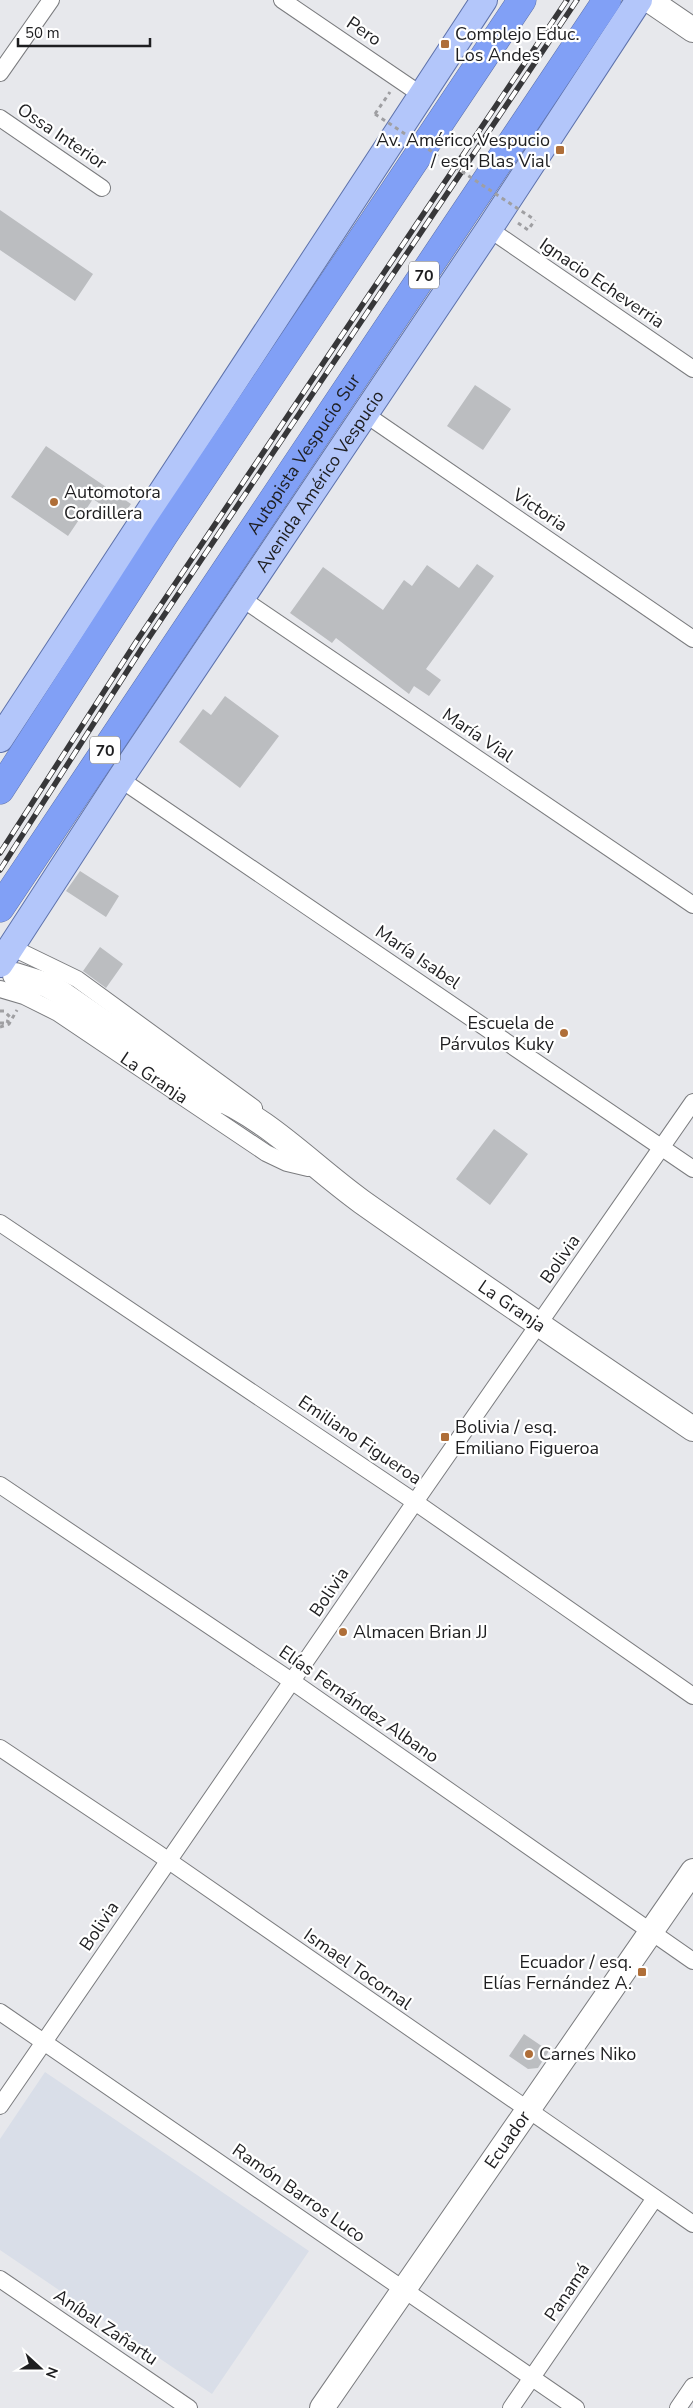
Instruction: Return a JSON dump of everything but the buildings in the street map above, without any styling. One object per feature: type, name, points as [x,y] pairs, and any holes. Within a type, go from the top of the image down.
[{"type":"highway","points":[[0,790],[178,514],[522,0]]},
{"type":"highway","name":"Autopista Vespucio Sur","points":[[0,908],[608,0]]},
{"type":"main road","points":[[0,739],[423,96],[484,0]]},
{"type":"main road","name":"Avenida Américo Vespucio","points":[[6,969],[120,779],[489,229],[639,0]]},
{"type":"main road","points":[[649,0],[693,30]]},
{"type":"main road","name":"La Granja","points":[[6,969],[61,992],[205,1092],[238,1121],[290,1158],[333,1181],[693,1429]]},
{"type":"main road","name":"La Granja","points":[[205,1092],[228,1101],[256,1118],[292,1144],[333,1181]]},
{"type":"main road","name":"Ecuador","points":[[322,2408],[693,1871]]},
{"type":"street","points":[[0,73],[51,0]]},
{"type":"street","name":"Pero","points":[[282,0],[423,96]]},
{"type":"street","name":"Ossa Interior","points":[[0,118],[102,188]]},
{"type":"street","name":"Ignacio Echeverria","points":[[489,229],[693,369]]},
{"type":"street","name":"Victoria","points":[[365,414],[693,639]]},
{"type":"street","name":"María Vial","points":[[241,598],[693,905]]},
{"type":"street","name":"María Isabel","points":[[120,779],[693,1169]]},
{"type":"street","name":"La Granja","points":[[6,969],[77,979],[230,1088],[292,1144]]},
{"type":"street","name":"La Granja","points":[[6,969],[24,996],[58,1013],[266,1153],[287,1163],[308,1168]]},
{"type":"street","name":"Bolivia","points":[[0,2106],[415,1502],[693,1102]]},
{"type":"street","name":"Emiliano Figueroa","points":[[0,1223],[415,1502],[693,1696]]},
{"type":"street","name":"Elías Fernández Albano","points":[[0,1485],[293,1682],[693,1961]]},
{"type":"street","name":"Ismael Tocornal","points":[[0,1748],[168,1860],[527,2111],[693,2224]]},
{"type":"street","name":"Ramón Barros Luco","points":[[0,2012],[576,2408]]},
{"type":"street","name":"Panamá","points":[[512,2408],[655,2198]]},
{"type":"street","name":"Aníbal Zañartu","points":[[0,2280],[189,2408]]},
{"type":"street","points":[[678,2408],[693,2386]]},
{"type":"path","points":[[399,80],[375,114],[536,220],[528,230],[514,220]]},
{"type":"path","points":[[0,1012],[7,1012],[10,1017],[8,1023],[0,1025]]},
{"type":"path","points":[[0,1025],[6,1026]]},
{"type":"shaded area","points":[[45,2072],[309,2251],[212,2394],[0,2250],[0,2139]]},
{"type":"railway","points":[[0,853],[136,642],[567,0]]},
{"type":"railway","points":[[0,870],[142,648],[577,0]]},
{"type":"place","name":"Complejo Educ. Los Andes","points":[[445,44]]},
{"type":"place","name":"Av. Américo Vespucio / esq. Blas Vial","points":[[560,150]]},
{"type":"place","name":"Automotora Cordillera","points":[[54,502]]},
{"type":"place","name":"Escuela de Párvulos Kuky","points":[[564,1033]]},
{"type":"place","name":"Bolivia / esq. Emiliano Figueroa","points":[[445,1437]]},
{"type":"place","name":"Almacen Brian JJ","points":[[343,1632]]},
{"type":"place","name":"Ecuador / esq. Elías Fernández A.","points":[[642,1972]]},
{"type":"place","name":"Carnes Niko","points":[[529,2054]]}]
